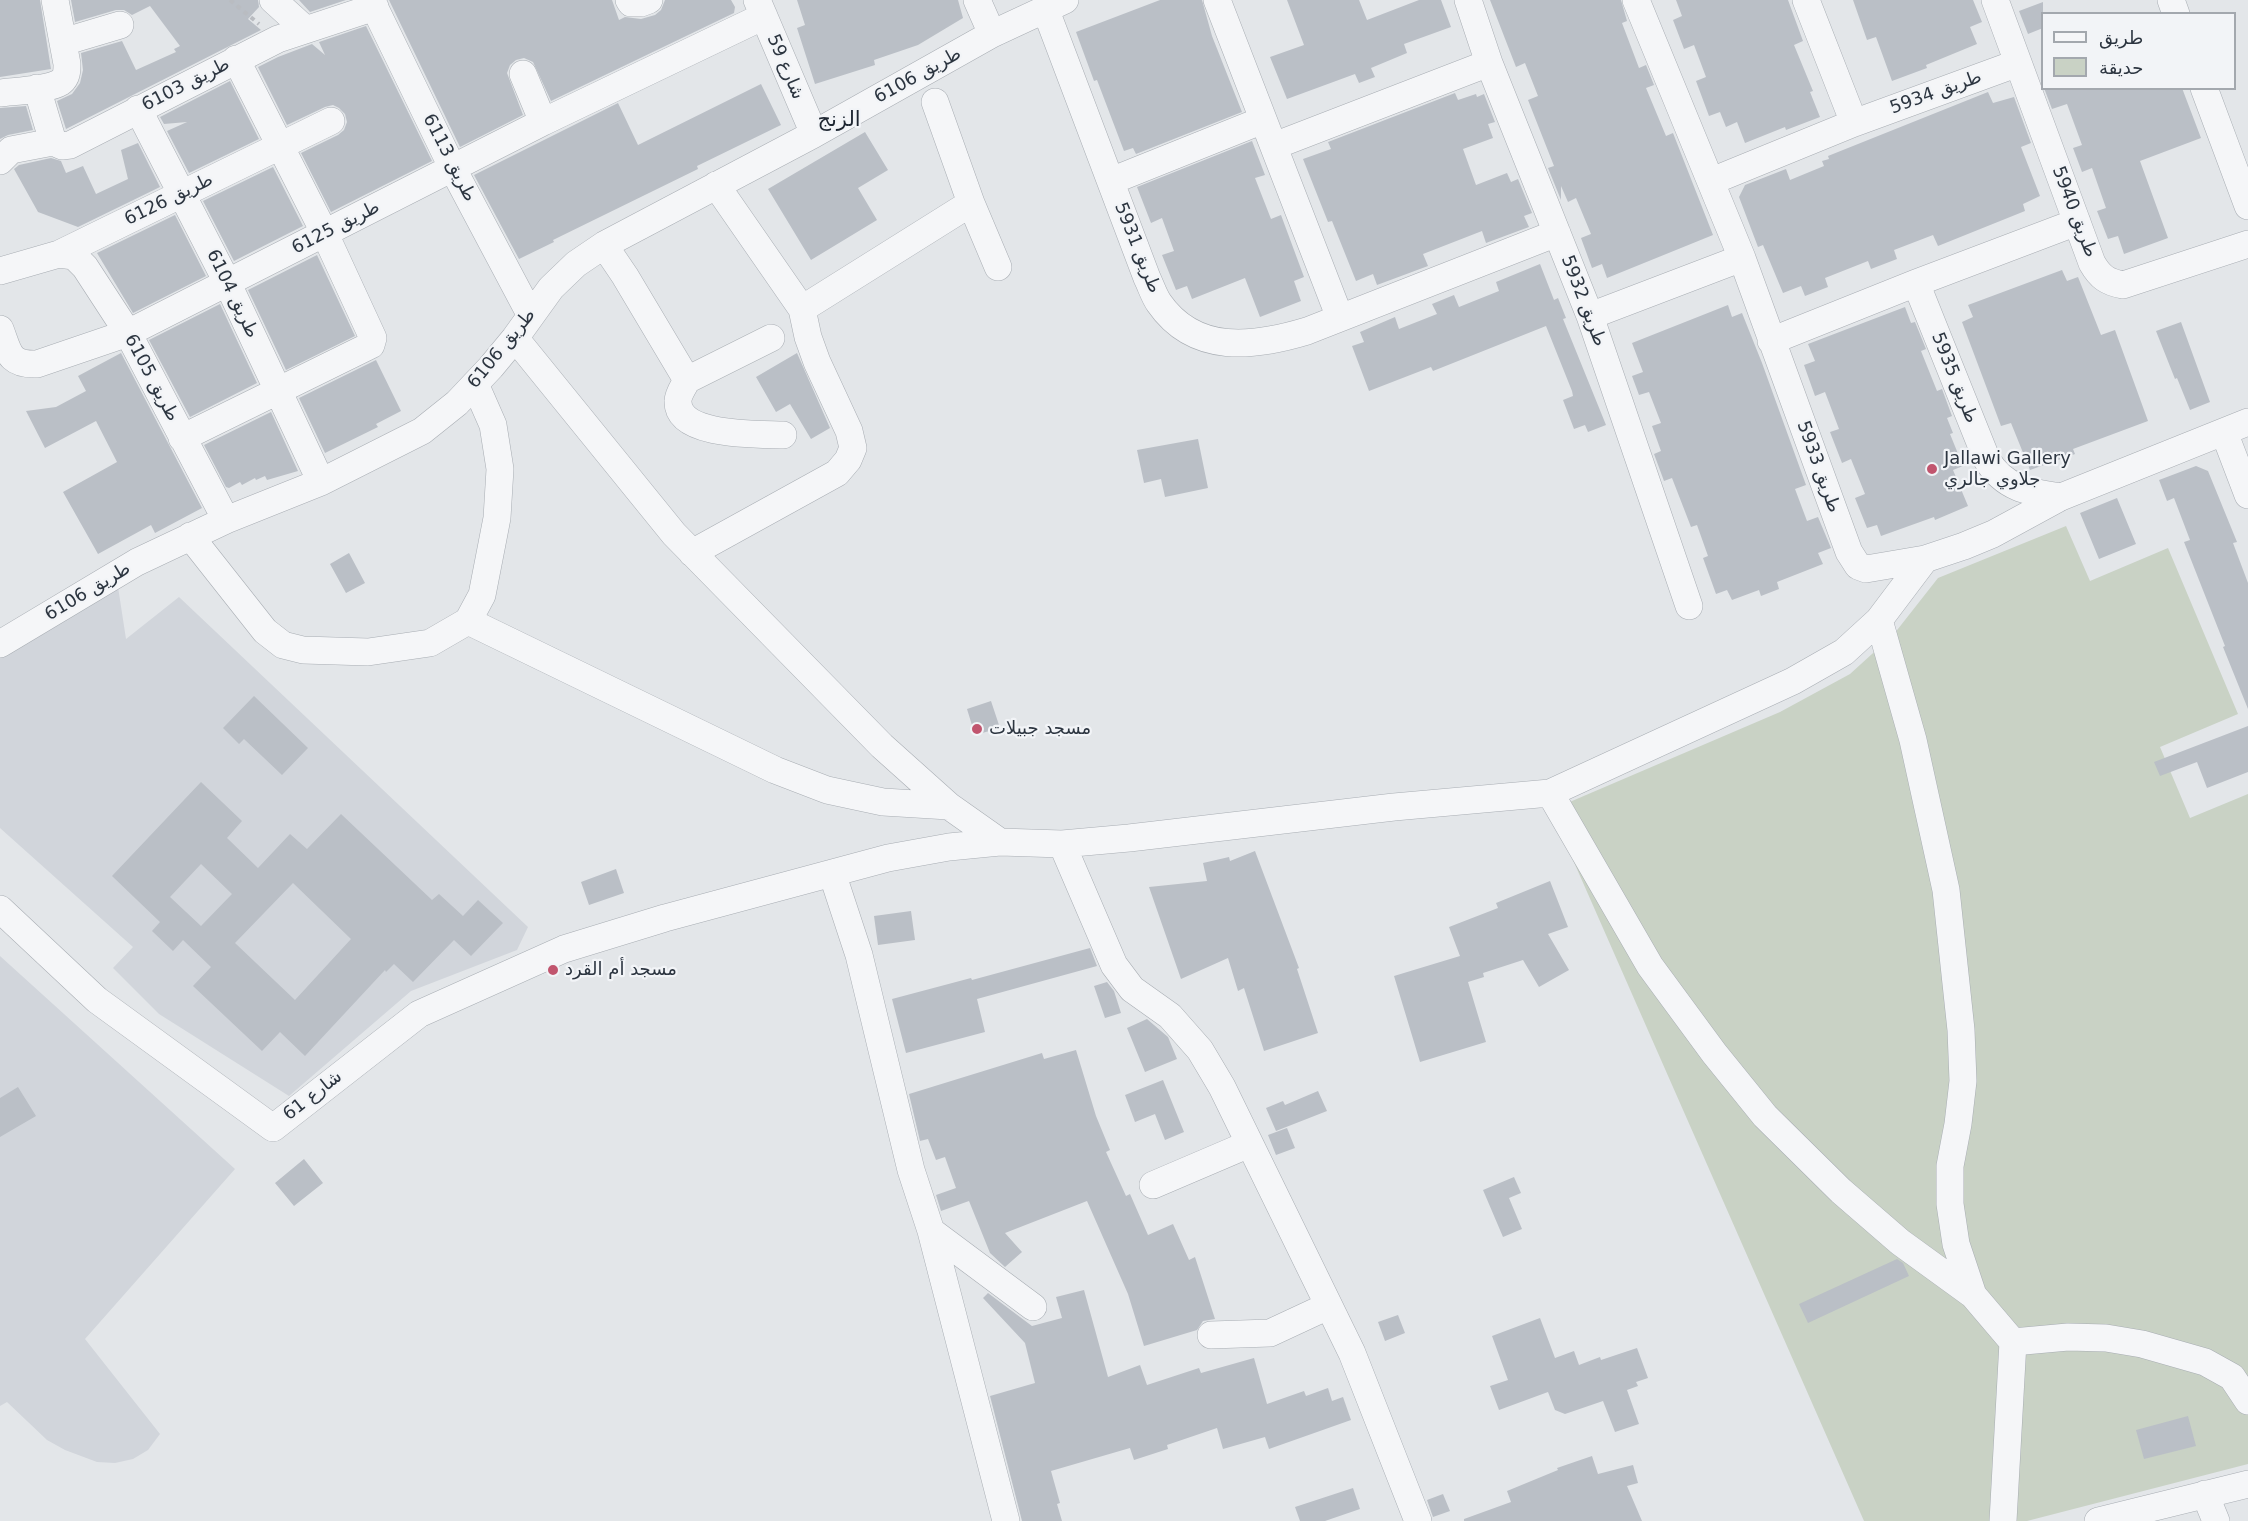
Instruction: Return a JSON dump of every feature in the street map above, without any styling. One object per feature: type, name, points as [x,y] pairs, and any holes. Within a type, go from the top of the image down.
[{"type":"street","points":[[0,93],[63,81],[67,73],[54,0]]},
{"type":"street","points":[[273,0],[305,29]]},
{"type":"street","points":[[629,0],[631,3],[640,3],[649,0]]},
{"type":"street","points":[[977,0],[992,34]]},
{"type":"street","points":[[1217,0],[1340,318]]},
{"type":"street","name":"طريق 5932","points":[[1468,0],[1489,63],[1590,316],[1689,606]]},
{"type":"street","name":"طريق 5933","points":[[1636,0],[1712,181],[1853,560],[1858,566],[1866,569],[1924,559],[1993,534],[2061,497],[2236,427]]},
{"type":"street","points":[[1806,0],[1854,123]]},
{"type":"street","name":"طريق 5940","points":[[1995,0],[2092,263],[2099,274],[2110,282],[2123,285],[2248,244]]},
{"type":"street","name":"طريق 6103","points":[[0,161],[11,150],[53,142],[62,146],[70,145],[278,39],[373,3]]},
{"type":"street","name":"طريق 6113","points":[[373,3],[453,169],[530,314]]},
{"type":"street","name":"طريق 6106","points":[[0,644],[137,562],[226,520],[321,482],[422,431],[457,403],[475,384],[516,338],[530,314],[550,288],[576,264],[604,245],[814,134],[992,34],[1055,4]]},
{"type":"street","name":"طريق 5931","points":[[1055,4],[1111,181],[1147,278],[1159,302],[1177,323],[1200,338],[1249,343],[1278,340],[1557,233]]},
{"type":"street","name":"طريق 6125","points":[[0,329],[11,356],[22,364],[37,364],[128,333],[453,169],[760,8]]},
{"type":"street","name":"شارع 59","points":[[760,8],[814,134]]},
{"type":"street","points":[[63,42],[120,25]]},
{"type":"street","points":[[182,438],[371,345],[373,338],[325,234],[236,59]]},
{"type":"street","points":[[1274,146],[1489,63]]},
{"type":"street","name":"طريق 5934","points":[[1712,181],[1854,123],[2018,63]]},
{"type":"street","points":[[523,74],[543,122]]},
{"type":"street","points":[[45,86],[53,142]]},
{"type":"street","points":[[2205,90],[2248,206]]},
{"type":"street","points":[[935,102],[971,203],[998,267]]},
{"type":"street","name":"طريق 6104","points":[[138,109],[227,282],[321,482]]},
{"type":"street","points":[[1111,181],[1263,120]]},
{"type":"street","name":"طريق 6126","points":[[1,268],[59,254],[331,121]]},
{"type":"street","points":[[692,553],[837,473],[848,460],[853,448],[849,431],[808,337],[802,309],[716,185]]},
{"type":"street","points":[[802,309],[971,203]]},
{"type":"street","points":[[1771,341],[2077,222]]},
{"type":"street","points":[[604,245],[687,380]]},
{"type":"street","name":"طريق 6105","points":[[59,254],[74,256],[85,267],[128,333],[226,520]]},
{"type":"street","points":[[1590,316],[1742,258]]},
{"type":"street","name":"طريق 5935","points":[[1916,283],[1987,460],[1996,474],[2031,493],[2061,497]]},
{"type":"street","points":[[516,338],[660,518],[692,553],[882,746],[949,806],[1000,842]]},
{"type":"street","points":[[771,338],[687,380],[678,400],[681,415],[686,421],[708,429],[734,433],[783,435]]},
{"type":"street","points":[[190,536],[265,631],[283,645],[303,650],[368,652],[430,643],[468,621],[482,595],[497,518],[500,469],[493,425],[475,384]]},
{"type":"street","points":[[2236,427],[2248,495]]},
{"type":"street","points":[[1006,1521],[931,1231],[911,1170],[859,955],[832,873],[888,858],[949,847],[1000,842],[1062,844],[1129,838],[1394,807],[1550,793],[1793,681],[1844,652],[1879,620],[1924,559]]},
{"type":"street","points":[[1879,620],[1913,740],[1946,890],[1963,1081],[1950,1166],[1950,1204],[1956,1244],[1972,1295]]},
{"type":"street","points":[[468,621],[775,770],[827,790],[883,802],[949,806]]},
{"type":"street","points":[[1550,793],[1650,966],[1714,1053],[1765,1116],[1841,1191],[1900,1242],[1972,1295],[2013,1342],[2002,1521]]},
{"type":"street","points":[[1062,844],[1114,965],[1132,989],[1170,1016],[1200,1050],[1222,1087],[1352,1353],[1418,1521]]},
{"type":"street","name":"شارع 61","points":[[0,909],[98,1000],[273,1128],[419,1014],[564,949],[665,918],[832,873]]},
{"type":"street","points":[[1153,1185],[1249,1144]]},
{"type":"street","points":[[931,1231],[1033,1307]]},
{"type":"street","points":[[1211,1335],[1270,1333],[1328,1306]]},
{"type":"street","points":[[2013,1342],[2077,1337],[2106,1338],[2142,1344],[2205,1362],[2232,1377],[2248,1401]]},
{"type":"street","points":[[2098,1521],[2248,1484]]},
{"type":"street","points":[[2205,1494],[2216,1521]]},
{"type":"path","points":[[230,0],[278,39]]},
{"type":"shaded area","points":[[118,587],[126,639],[179,597],[528,927],[517,950],[411,991],[289,1096],[159,1014],[113,968],[133,947],[0,828],[0,658]]},
{"type":"shaded area","points":[[0,956],[235,1169],[85,1339],[160,1434],[148,1450],[133,1459],[115,1463],[97,1462],[65,1450],[47,1440],[7,1402],[0,1406]]},
{"type":"green space","points":[[2066,526],[2090,581],[2168,548],[2238,714],[2160,747],[2190,818],[2248,794],[2248,1464],[2027,1521],[1864,1521],[1551,810],[1780,712],[1850,674],[1894,634],[1938,578]]},
{"type":"building","points":[[0,0],[40,0],[51,69],[0,77]]},
{"type":"building","points":[[71,0],[258,0],[259,7],[248,19],[261,30],[66,129],[57,101],[72,94],[80,83],[83,70],[81,53],[122,41],[136,70],[176,52],[174,49],[180,46],[150,6],[132,15],[124,10],[116,10],[75,22]]},
{"type":"building","points":[[299,0],[346,0],[310,12]]},
{"type":"building","points":[[389,0],[612,0],[619,20],[625,17],[641,19],[655,15],[661,10],[665,0],[731,0],[735,7],[734,13],[551,101],[533,62],[524,58],[516,60],[510,65],[507,73],[523,115],[460,147]]},
{"type":"building","points":[[797,0],[958,0],[963,18],[918,45],[874,60],[875,65],[815,84],[797,28],[805,25]]},
{"type":"building","points":[[1160,0],[1202,0],[1212,36],[1242,112],[1136,154],[1133,148],[1124,151],[1076,32]]},
{"type":"building","points":[[1287,0],[1359,0],[1367,20],[1419,0],[1441,0],[1451,27],[1404,44],[1407,53],[1371,68],[1375,77],[1359,83],[1355,74],[1287,99],[1270,57],[1304,45]]},
{"type":"building","points":[[1490,0],[1621,0],[1627,21],[1622,23],[1639,68],[1646,65],[1654,85],[1646,88],[1666,136],[1673,133],[1713,235],[1607,278],[1602,264],[1592,268],[1581,238],[1591,234],[1576,198],[1568,202],[1561,186],[1561,200],[1548,168],[1554,166],[1528,100],[1538,96],[1525,63],[1516,67]]},
{"type":"building","points":[[1676,0],[1788,0],[1803,41],[1794,45],[1813,91],[1810,92],[1820,117],[1786,130],[1785,127],[1745,143],[1737,122],[1726,127],[1720,112],[1709,116],[1696,81],[1706,77],[1694,45],[1684,49],[1673,20],[1682,16]]},
{"type":"building","points":[[1853,0],[1973,0],[1982,22],[1970,27],[1977,44],[1926,65],[1927,68],[1892,81],[1876,37],[1867,40]]},
{"type":"building","points":[[2043,2],[2041,29],[2028,34],[2019,11]]},
{"type":"building","points":[[366,26],[432,161],[331,212],[301,153],[344,130],[347,122],[345,114],[333,105],[287,125],[258,67],[312,44],[325,55],[319,42]]},
{"type":"building","points":[[230,81],[259,139],[189,173],[167,131],[187,122],[164,124],[160,117]]},
{"type":"building","points":[[761,84],[781,125],[519,259],[474,175],[618,103],[638,145]]},
{"type":"building","points":[[2045,90],[2183,90],[2201,138],[2140,161],[2168,238],[2124,254],[2118,236],[2108,239],[2097,211],[2106,208],[2092,168],[2082,172],[2073,148],[2082,145],[2067,104],[2052,109]]},
{"type":"building","points":[[1988,92],[1993,103],[2014,97],[2031,143],[2021,147],[2040,196],[2023,204],[2025,211],[1938,246],[1933,235],[1894,250],[1897,259],[1871,269],[1868,261],[1825,278],[1828,287],[1805,296],[1801,286],[1783,293],[1763,245],[1758,247],[1739,197],[1745,185],[1786,169],[1790,180],[1824,166],[1822,161],[1829,159],[1828,156]]},
{"type":"building","points":[[1455,93],[1458,100],[1484,94],[1495,122],[1488,124],[1493,138],[1463,149],[1476,185],[1507,173],[1511,182],[1518,179],[1532,213],[1524,216],[1529,227],[1486,243],[1482,231],[1423,254],[1428,266],[1377,285],[1373,274],[1356,281],[1332,221],[1328,222],[1303,159],[1331,149],[1328,142]]},
{"type":"building","points":[[26,106],[33,130],[0,139],[0,108]]},
{"type":"building","points":[[865,132],[888,170],[858,188],[877,220],[811,260],[768,189]]},
{"type":"building","points":[[1252,141],[1265,175],[1255,178],[1271,219],[1281,215],[1304,277],[1294,281],[1301,301],[1260,317],[1245,278],[1192,299],[1187,286],[1176,290],[1162,255],[1174,251],[1162,218],[1151,223],[1137,187]]},
{"type":"building","points":[[138,143],[160,187],[78,227],[38,212],[14,169],[19,165],[51,158],[61,161],[66,173],[83,166],[96,194],[128,179],[121,150]]},
{"type":"building","points":[[273,167],[303,226],[234,261],[203,201]]},
{"type":"building","points":[[175,215],[206,276],[133,313],[97,253]]},
{"type":"building","points":[[317,255],[355,336],[286,370],[248,290]]},
{"type":"building","points":[[1540,264],[1554,300],[1558,298],[1566,318],[1563,319],[1606,425],[1588,432],[1585,425],[1574,429],[1563,400],[1573,396],[1572,391],[1546,326],[1433,371],[1431,367],[1369,391],[1352,346],[1364,342],[1360,332],[1395,317],[1399,329],[1437,314],[1432,304],[1454,295],[1459,307],[1499,291],[1496,282]]},
{"type":"building","points":[[2062,270],[2067,281],[2078,277],[2101,335],[2115,330],[2148,421],[2073,449],[2075,454],[2030,470],[2011,423],[2001,426],[1962,322],[1973,317],[1968,305]]},
{"type":"building","points":[[220,304],[257,383],[190,417],[149,340]]},
{"type":"building","points":[[1728,305],[1732,317],[1742,313],[1762,363],[1806,485],[1795,489],[1807,521],[1818,517],[1831,548],[1818,553],[1823,564],[1777,582],[1779,589],[1761,596],[1759,590],[1732,600],[1727,590],[1716,594],[1703,558],[1708,556],[1697,525],[1691,527],[1672,478],[1664,481],[1654,454],[1661,451],[1652,426],[1661,423],[1649,392],[1639,395],[1632,376],[1643,372],[1632,343]]},
{"type":"building","points":[[1905,307],[1911,323],[1915,322],[1926,349],[1921,351],[1937,391],[1942,389],[1952,416],[1947,418],[1953,433],[1950,434],[1963,466],[1953,470],[1968,506],[1935,520],[1934,517],[1881,536],[1877,525],[1867,528],[1855,498],[1865,494],[1851,459],[1842,463],[1830,432],[1839,429],[1825,392],[1815,396],[1804,365],[1815,361],[1808,344]]},
{"type":"building","points":[[2181,322],[2210,402],[2190,410],[2156,331]]},
{"type":"building","points":[[121,353],[202,508],[155,533],[151,525],[98,554],[63,492],[117,462],[96,421],[45,448],[26,411],[56,407],[86,391],[78,376]]},
{"type":"building","points":[[797,353],[830,428],[811,439],[790,404],[776,412],[756,377]]},
{"type":"building","points":[[376,360],[401,411],[376,424],[378,427],[325,453],[299,398]]},
{"type":"building","points":[[271,412],[298,471],[267,480],[265,476],[256,480],[255,478],[242,485],[240,482],[229,488],[226,487],[204,445]]},
{"type":"building","points":[[1198,439],[1208,488],[1165,497],[1161,479],[1144,483],[1137,450]]},
{"type":"building","points":[[2196,466],[2208,471],[2237,542],[2233,543],[2248,583],[2248,709],[2184,542],[2190,540],[2174,498],[2167,501],[2159,480]]},
{"type":"building","points":[[2117,498],[2136,544],[2099,559],[2080,513]]},
{"type":"building","points":[[349,553],[365,583],[346,593],[330,564]]},
{"type":"building","points":[[254,696],[308,748],[282,775],[244,739],[239,744],[223,728]]},
{"type":"building","points":[[991,701],[1000,728],[975,735],[967,709]]},
{"type":"building","points":[[2248,726],[2248,772],[2207,788],[2197,762],[2160,776],[2154,762]]},
{"type":"building","points":[[201,782],[242,821],[227,838],[258,868],[290,834],[307,849],[341,814],[432,900],[439,894],[463,916],[478,900],[503,923],[471,956],[454,940],[413,982],[394,964],[386,972],[385,970],[305,1056],[280,1032],[262,1051],[193,986],[211,967],[183,940],[173,951],[152,931],[160,922],[112,876]],"holes":[[[201,864],[232,894],[201,926],[170,897]],[[293,883],[351,939],[295,1000],[235,943]]]},
{"type":"building","points":[[1255,851],[1299,968],[1297,969],[1318,1033],[1264,1051],[1244,988],[1238,991],[1228,958],[1181,979],[1149,887],[1207,881],[1203,863],[1229,857],[1230,861]]},
{"type":"building","points":[[616,869],[624,893],[589,905],[581,882]]},
{"type":"building","points":[[1550,881],[1568,927],[1548,934],[1569,970],[1539,987],[1523,960],[1483,973],[1484,977],[1468,982],[1486,1042],[1420,1062],[1394,976],[1460,956],[1449,927],[1498,908],[1496,903]]},
{"type":"building","points":[[911,911],[915,940],[878,945],[874,916]]},
{"type":"building","points":[[1090,948],[1097,966],[977,999],[985,1032],[906,1053],[892,999]]},
{"type":"building","points":[[1107,982],[1114,991],[1121,1013],[1105,1018],[1094,986]]},
{"type":"building","points":[[1147,1019],[1168,1037],[1177,1059],[1145,1072],[1127,1028]]},
{"type":"building","points":[[1076,1050],[1096,1116],[1110,1150],[1106,1152],[1126,1196],[1130,1194],[1148,1235],[1173,1224],[1189,1260],[1195,1257],[1215,1319],[1203,1321],[1197,1330],[1144,1346],[1128,1294],[1087,1201],[1005,1233],[1022,1252],[1005,1267],[990,1253],[969,1201],[941,1211],[936,1195],[956,1188],[945,1157],[936,1160],[928,1139],[920,1141],[909,1094],[1042,1053],[1044,1059]]},
{"type":"building","points":[[1163,1080],[1184,1132],[1165,1140],[1155,1114],[1135,1122],[1125,1095]]},
{"type":"building","points":[[18,1087],[36,1116],[0,1137],[0,1098]]},
{"type":"building","points":[[1318,1091],[1327,1111],[1276,1131],[1266,1108],[1283,1101],[1285,1105]]},
{"type":"building","points":[[1287,1128],[1295,1148],[1276,1155],[1268,1135]]},
{"type":"building","points":[[304,1159],[323,1183],[294,1206],[275,1183]]},
{"type":"building","points":[[1514,1177],[1521,1193],[1509,1198],[1522,1229],[1503,1237],[1483,1190]]},
{"type":"building","points":[[1897,1259],[1903,1263],[1909,1276],[1808,1323],[1799,1304]]},
{"type":"building","points":[[1084,1290],[1108,1377],[1140,1365],[1147,1385],[1199,1368],[1201,1373],[1254,1358],[1267,1404],[1304,1391],[1306,1396],[1328,1388],[1332,1401],[1343,1397],[1351,1420],[1269,1449],[1265,1437],[1223,1449],[1217,1428],[1167,1445],[1168,1449],[1134,1460],[1130,1448],[1051,1471],[1060,1503],[1057,1504],[1062,1521],[1022,1521],[990,1396],[1035,1383],[1025,1343],[983,1298],[988,1293],[1032,1326],[1062,1318],[1056,1297]]},
{"type":"building","points":[[1398,1315],[1405,1333],[1385,1341],[1378,1322]]},
{"type":"building","points":[[1540,1318],[1555,1358],[1574,1351],[1579,1365],[1637,1348],[1648,1378],[1636,1382],[1638,1386],[1627,1390],[1639,1424],[1615,1432],[1603,1401],[1565,1414],[1555,1410],[1548,1392],[1499,1410],[1490,1386],[1508,1380],[1492,1336]]},
{"type":"building","points":[[2188,1416],[2196,1446],[2144,1459],[2136,1430]]},
{"type":"building","points":[[1592,1456],[1598,1474],[1633,1465],[1638,1483],[1627,1486],[1642,1521],[1464,1521],[1464,1519],[1511,1502],[1507,1491],[1558,1470],[1557,1468]]},
{"type":"building","points":[[1353,1488],[1360,1509],[1325,1521],[1300,1521],[1295,1507]]},
{"type":"building","points":[[1443,1494],[1450,1511],[1433,1517],[1427,1500]]},
{"type":"place","name":"Jallawi Gallery جلاوي جالري","points":[[1932,469]]},
{"type":"place","name":"مسجد جبيلات","points":[[977,729]]},
{"type":"place","name":"مسجد أم القرد","points":[[553,970]]},
{"type":"district","name":"الزنج","points":[[839,121]]}]
